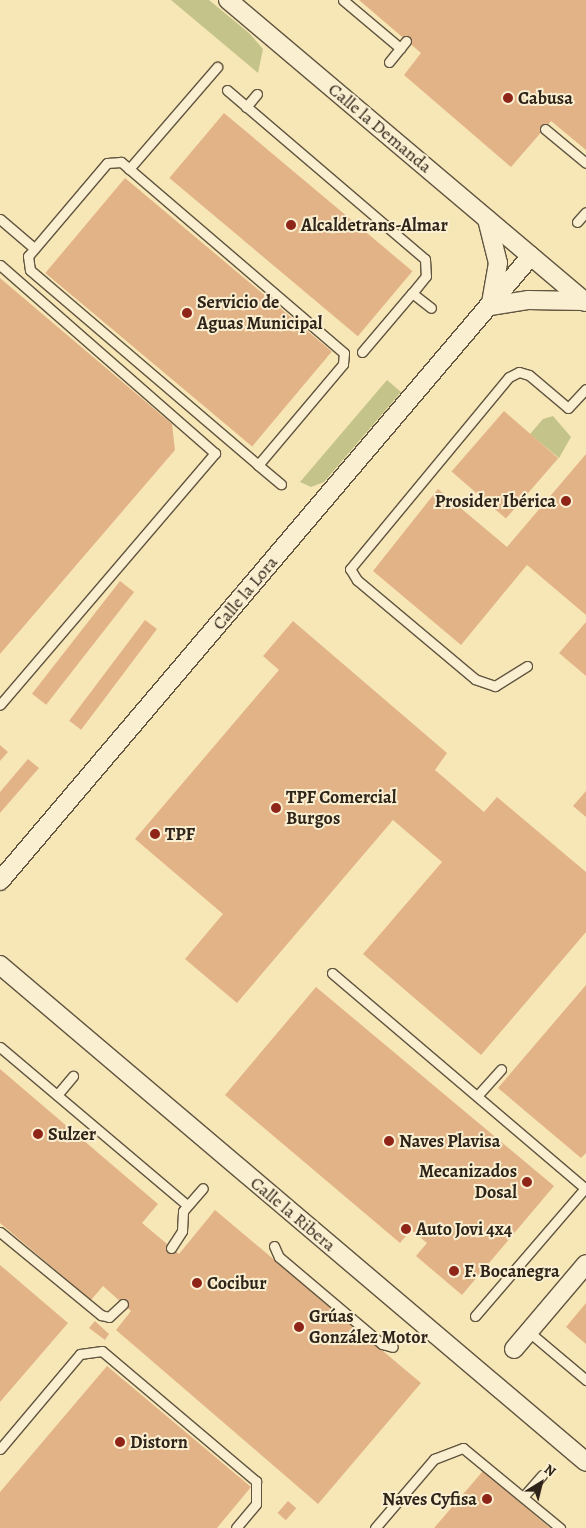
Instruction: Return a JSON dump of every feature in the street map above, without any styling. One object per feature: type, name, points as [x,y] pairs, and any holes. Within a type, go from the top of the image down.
[{"type":"street","name":"Calle la Demanda","points":[[228,0],[585,302]]},
{"type":"street","name":"Calle la Lora","points":[[487,218],[498,263],[490,306]]},
{"type":"street","name":"Calle la Lora","points":[[0,881],[531,256]]},
{"type":"street","points":[[490,306],[528,300],[585,302]]},
{"type":"street","name":"Calle la Ribera","points":[[0,965],[586,1462]]},
{"type":"street","points":[[514,1349],[586,1264]]},
{"type":"lane","points":[[343,0],[403,45],[389,62]]},
{"type":"lane","points":[[129,169],[218,67]]},
{"type":"lane","points":[[227,90],[425,259],[426,276],[362,352]]},
{"type":"lane","points":[[246,107],[257,94]]},
{"type":"lane","points":[[544,129],[586,164]]},
{"type":"lane","points":[[258,465],[343,364],[344,353],[129,169],[115,160],[107,162],[34,248],[26,263],[30,270],[258,465],[281,484]]},
{"type":"lane","points":[[577,222],[586,212]]},
{"type":"lane","points":[[0,219],[34,248]]},
{"type":"lane","points":[[0,265],[215,453],[0,705]]},
{"type":"lane","points":[[412,293],[431,308]]},
{"type":"lane","points":[[527,666],[495,686],[475,679],[357,580],[350,569],[509,377],[519,372],[529,375],[568,408],[586,389]]},
{"type":"lane","points":[[332,973],[586,1188],[475,1316]]},
{"type":"lane","points":[[0,1047],[187,1205]]},
{"type":"lane","points":[[477,1096],[501,1068]]},
{"type":"lane","points":[[57,1095],[73,1076]]},
{"type":"lane","points":[[172,1248],[179,1239],[187,1205],[203,1188]]},
{"type":"lane","points":[[0,1232],[102,1316],[109,1317],[123,1304]]},
{"type":"lane","points":[[274,1246],[279,1257],[382,1344],[393,1347]]},
{"type":"lane","points":[[529,1332],[586,1380]]},
{"type":"lane","points":[[0,1449],[80,1354],[102,1351],[256,1481],[256,1504],[236,1528]]},
{"type":"lane","points":[[375,1528],[434,1459],[448,1451],[463,1448],[560,1528]]},
{"type":"lane","points":[[523,1497],[542,1475]]},
{"type":"shaded area","points":[[171,0],[209,0],[249,33],[263,49],[258,73]]},
{"type":"shaded area","points":[[387,380],[401,392],[324,482],[311,487],[300,482]]},
{"type":"shaded area","points":[[553,416],[571,437],[559,458],[530,434],[543,419]]},
{"type":"building","name":"Cabusa","points":[[359,0],[586,0],[586,150],[551,121],[511,167],[404,75],[421,53]]},
{"type":"building","name":"Alcaldetrans-Almar","points":[[224,113],[412,271],[358,336],[169,178]]},
{"type":"building","name":"Servicio de Aguas Municipal","points":[[125,178],[332,352],[252,447],[45,273]]},
{"type":"building","points":[[0,278],[172,424],[175,450],[0,654]]},
{"type":"building","points":[[504,411],[558,458],[506,519],[452,471]]},
{"type":"building","points":[[586,454],[586,615],[527,565],[461,645],[373,571],[438,489],[507,547]]},
{"type":"building","points":[[120,581],[134,592],[46,705],[32,694]]},
{"type":"building","points":[[145,620],[157,629],[81,730],[69,721]]},
{"type":"building","points":[[293,621],[447,753],[435,770],[484,812],[497,797],[586,872],[586,932],[481,1055],[363,954],[442,862],[393,820],[237,1003],[185,959],[223,914],[135,839],[279,670],[263,656]]},
{"type":"building","points":[[586,622],[586,676],[559,653]]},
{"type":"building","points":[[0,745],[8,752],[0,761]]},
{"type":"building","points":[[28,759],[39,768],[0,813],[0,792]]},
{"type":"building","points":[[586,791],[586,817],[573,806]]},
{"type":"building","name":"Naves Plavisa","points":[[586,985],[586,1153],[581,1158],[498,1088]]},
{"type":"building","name":"Naves Plavisa","points":[[316,987],[554,1186],[462,1295],[416,1256],[427,1243],[411,1230],[400,1243],[225,1095]]},
{"type":"building","points":[[0,1069],[158,1204],[142,1223],[179,1254],[215,1210],[421,1383],[318,1504],[116,1330],[131,1311],[103,1286],[91,1300],[0,1223]]},
{"type":"building","points":[[0,1265],[68,1323],[0,1402]]},
{"type":"building","points":[[586,1303],[586,1344],[566,1327]]},
{"type":"building","points":[[95,1321],[109,1334],[105,1340],[89,1328]]},
{"type":"building","name":"Distorn","points":[[107,1366],[251,1487],[217,1528],[0,1528],[0,1492]]},
{"type":"building","name":"Naves Cyfisa","points":[[483,1471],[550,1528],[434,1528]]},
{"type":"building","points":[[288,1501],[296,1508],[286,1520],[278,1513]]},
{"type":"place","name":"Cabusa","points":[[508,98]]},
{"type":"place","name":"Alcaldetrans-Almar","points":[[291,225]]},
{"type":"place","name":"Servicio de Aguas Municipal","points":[[187,313]]},
{"type":"place","name":"Prosider Ibérica","points":[[566,501]]},
{"type":"place","name":"TPF Comercial Burgos","points":[[276,808]]},
{"type":"place","name":"TPF","points":[[155,834]]},
{"type":"place","name":"Sulzer","points":[[38,1134]]},
{"type":"place","name":"Naves Plavisa","points":[[389,1141]]},
{"type":"place","name":"Mecanizados Dosal","points":[[527,1182]]},
{"type":"place","name":"Auto Jovi 4x4","points":[[406,1229]]},
{"type":"place","name":"F. Bocanegra","points":[[454,1271]]},
{"type":"place","name":"Cocibur","points":[[197,1283]]},
{"type":"place","name":"Grúas González Motor","points":[[299,1327]]},
{"type":"place","name":"Distorn","points":[[120,1442]]},
{"type":"place","name":"Naves Cyfisa","points":[[487,1499]]}]
